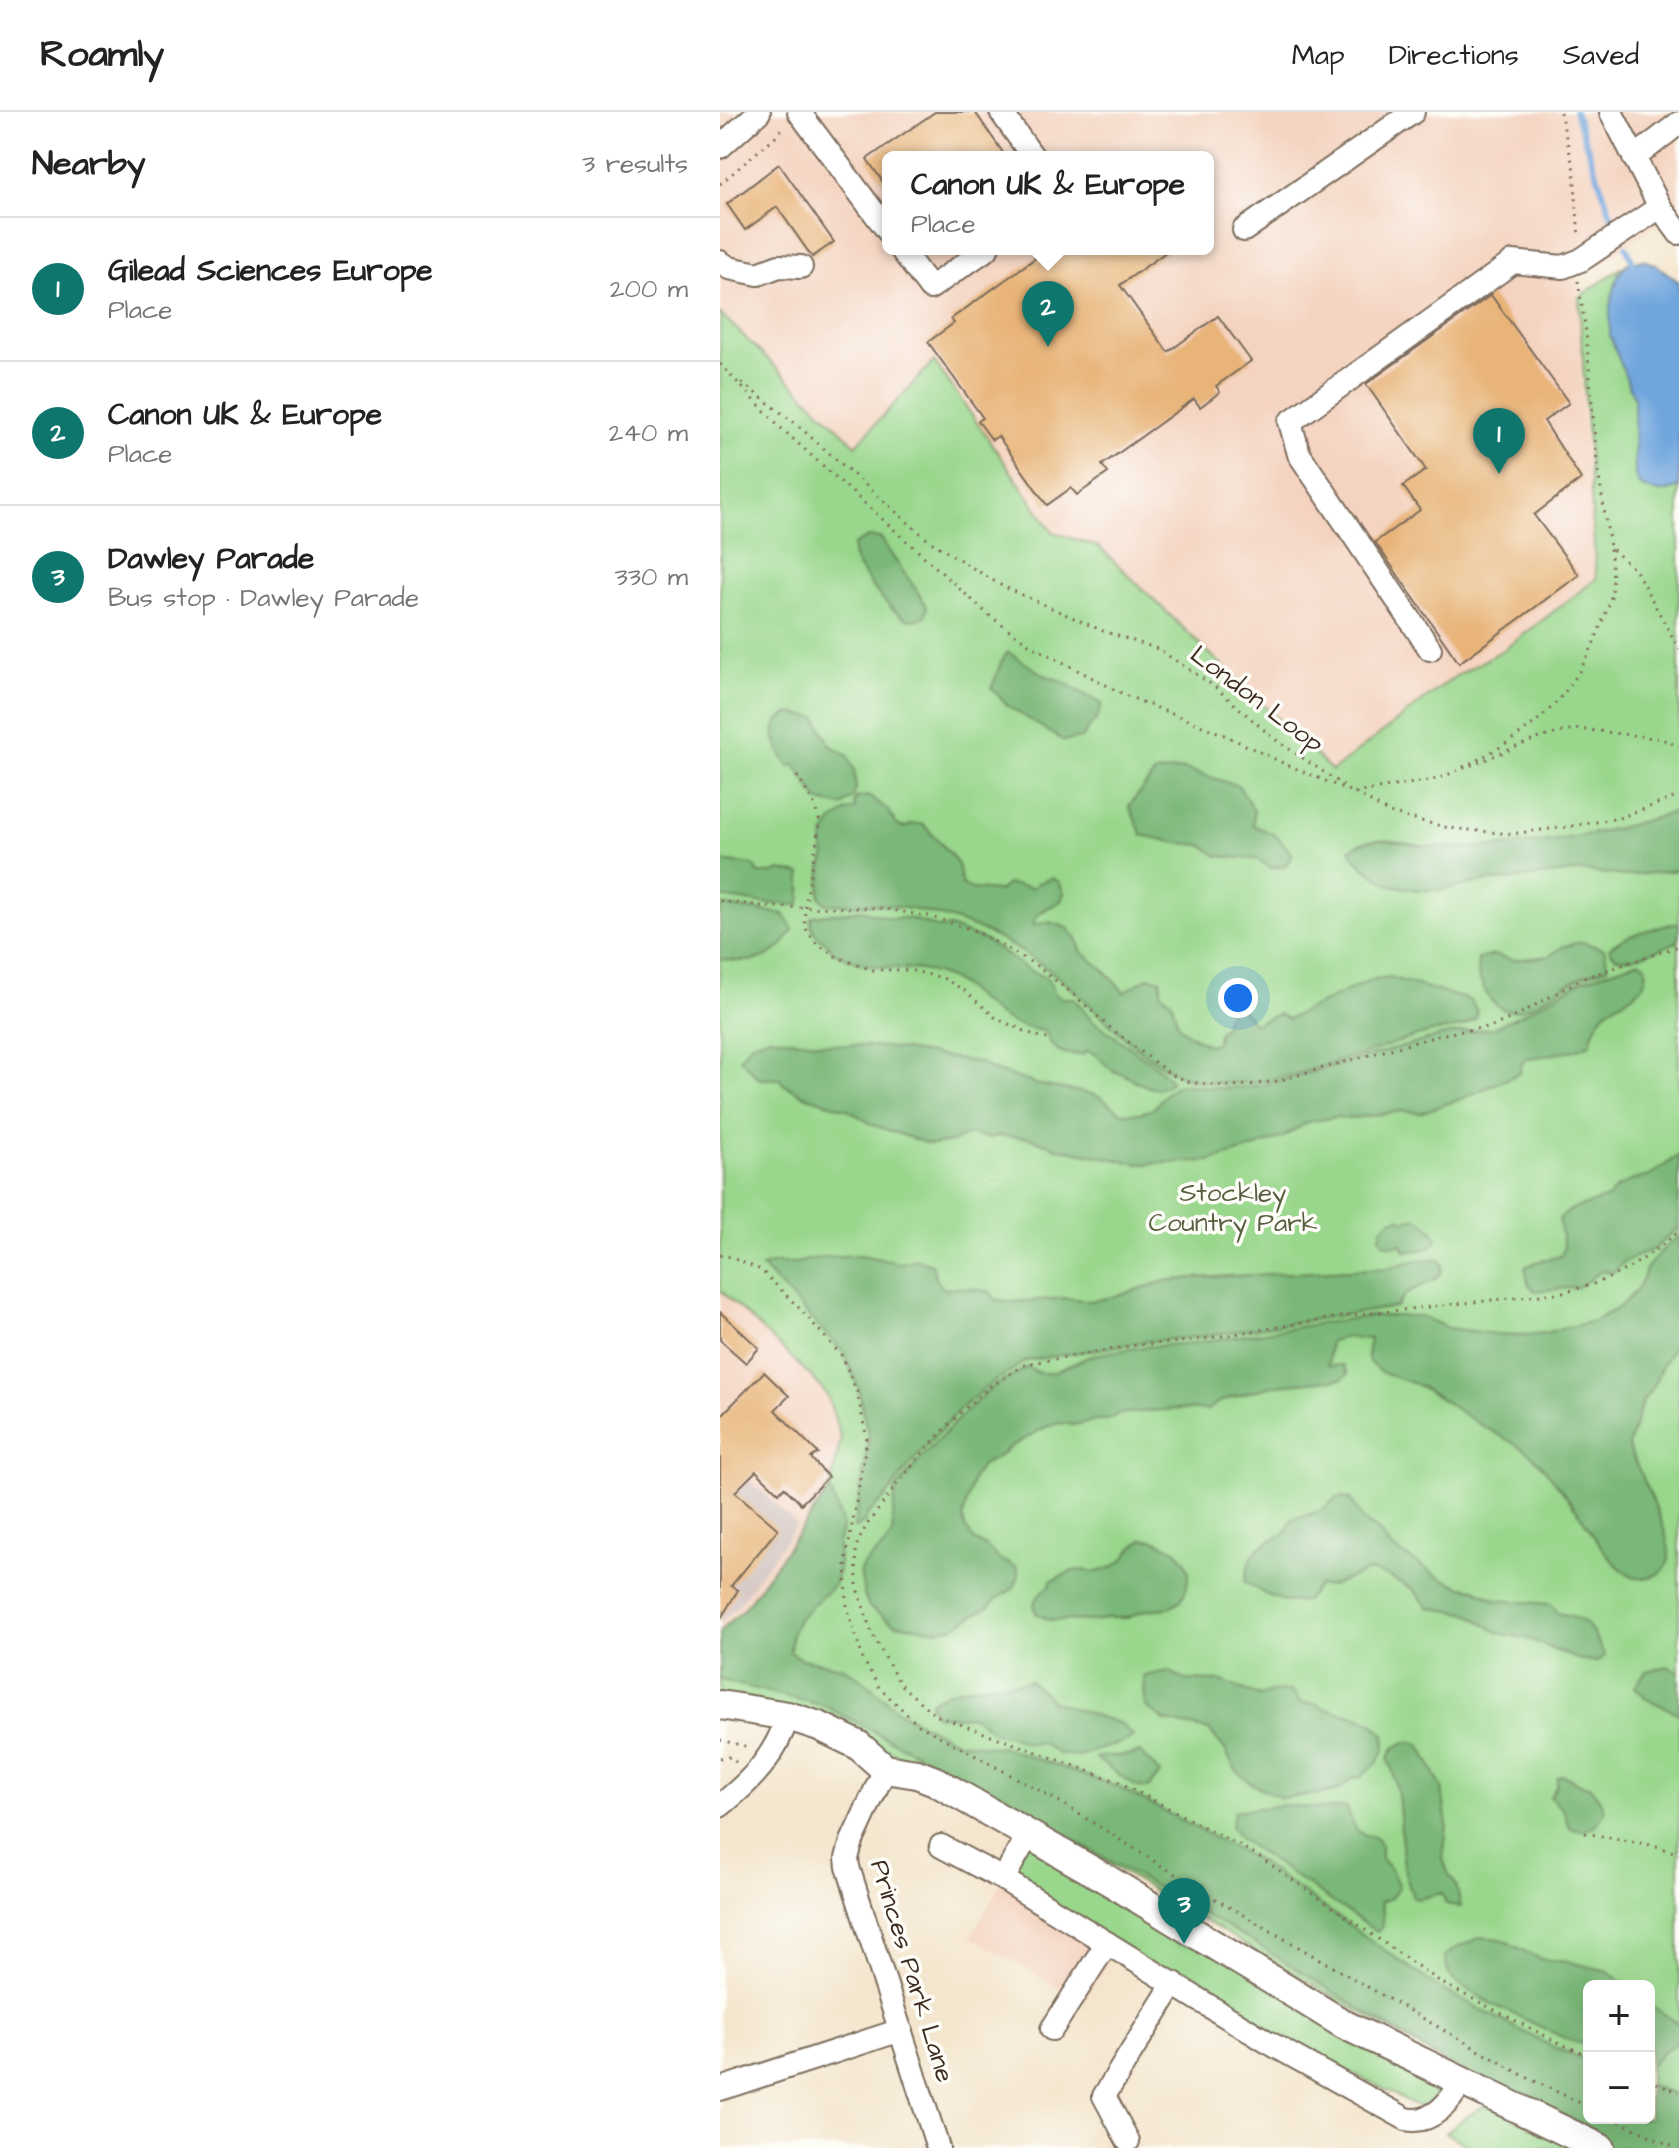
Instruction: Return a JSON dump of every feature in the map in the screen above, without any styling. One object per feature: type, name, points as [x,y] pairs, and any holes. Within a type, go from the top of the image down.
[{"type":"main road","points":[[720,1705],[788,1716],[819,1726],[851,1741],[885,1769],[923,1776],[980,1805],[1167,1915],[1358,2032],[1600,2148]]},
{"type":"street","points":[[720,147],[759,112]]},
{"type":"street","points":[[1001,112],[1029,151]]},
{"type":"street","points":[[1244,230],[1413,112]]},
{"type":"street","points":[[1611,112],[1660,207],[1679,233]]},
{"type":"street","points":[[792,118],[882,224]]},
{"type":"street","points":[[1634,158],[1679,123]]},
{"type":"street","points":[[1430,649],[1299,454],[1290,422],[1513,262],[1563,267],[1581,260],[1660,207]]},
{"type":"street","points":[[905,255],[930,288],[978,255]]},
{"type":"street","points":[[720,262],[729,268],[758,274],[779,266],[801,267]]},
{"type":"street","points":[[720,1806],[756,1773],[772,1753],[788,1716]]},
{"type":"street","name":"Princes Park Lane","points":[[885,1769],[847,1858],[850,1876],[938,2148]]},
{"type":"street","points":[[1003,1879],[1029,1834]]},
{"type":"street","points":[[941,1846],[1003,1879],[1266,2041],[1406,2119],[1418,2120],[1433,2115],[1446,2104],[1462,2081]]},
{"type":"street","points":[[1052,2029],[1107,1943]]},
{"type":"street","points":[[1128,2141],[1104,2096],[1174,1983]]},
{"type":"street","points":[[720,2089],[901,2030]]},
{"type":"path","points":[[1437,779],[1501,747],[1552,709],[1588,656],[1612,590],[1610,547],[1597,464],[1578,277],[1581,260],[1574,170],[1560,112]]},
{"type":"path","points":[[720,184],[792,118]]},
{"type":"path","points":[[720,364],[782,429],[990,616],[1030,645],[1125,695],[1220,733],[1354,793],[1437,779],[1536,739],[1573,729],[1661,739],[1679,746]]},
{"type":"path","name":"London Loop","points":[[736,379],[796,424],[928,540],[1002,586],[1103,631],[1158,649],[1214,686],[1273,738],[1389,813],[1449,828],[1510,834],[1619,818],[1679,796]]},
{"type":"path","points":[[1610,547],[1636,571],[1679,649]]},
{"type":"path","points":[[797,776],[813,802],[820,822],[805,907],[807,931],[817,944],[826,951],[872,970],[909,970],[943,978],[955,983],[997,1019],[1051,1040]]},
{"type":"path","points":[[720,901],[770,907],[878,908],[928,916],[976,931],[1034,964],[1170,1074],[1190,1082],[1223,1086],[1277,1081],[1444,1034],[1493,1026],[1581,979],[1679,946]]},
{"type":"path","points":[[1583,2053],[1442,1983],[1257,1855],[1119,1782],[935,1715],[902,1686],[871,1631],[857,1586],[856,1547],[866,1526],[925,1450],[989,1387],[1026,1364],[1345,1316],[1587,1288],[1650,1256],[1679,1231]]},
{"type":"path","points":[[720,1255],[761,1270],[801,1310],[842,1356],[857,1392],[867,1439],[846,1560],[847,1607],[863,1659],[879,1687],[917,1724],[1055,1799],[1205,1893],[1352,1978],[1526,2077],[1583,2104]]},
{"type":"path","points":[[720,1740],[772,1753]]},
{"type":"path","points":[[1585,1833],[1656,1846],[1679,1854]]},
{"type":"path","points":[[1655,2082],[1679,2092]]},
{"type":"path","points":[[1625,2124],[1676,2148]]},
{"type":"shaded area","points":[[720,112],[1679,112],[1679,234],[1665,220],[1578,277],[1583,416],[1596,579],[1505,649],[1454,677],[1332,771],[1099,547],[1053,532],[935,362],[857,445],[720,313]]},
{"type":"shaded area","points":[[720,1290],[827,1395],[841,1438],[830,1489],[744,1609],[720,1631]]},
{"type":"shaded area","points":[[749,1480],[797,1525],[738,1605],[720,1622],[720,1511]]},
{"type":"shaded area","points":[[1003,1879],[1118,1945],[1083,2002],[971,1937]]},
{"type":"green space","name":"Stockley Country Park","points":[[1643,260],[1656,265],[1679,282],[1679,2148],[1599,2148],[1471,2078],[965,1779],[819,1726],[720,1705],[720,1631],[744,1609],[830,1489],[841,1438],[827,1395],[720,1290],[720,313],[856,445],[934,361],[1053,532],[1099,547],[1332,771],[1454,677],[1505,649],[1596,579],[1579,297],[1627,264]]},
{"type":"green space","points":[[868,537],[881,538],[927,607],[925,616],[914,620],[905,618],[871,584],[853,552],[853,545]]},
{"type":"green space","points":[[1008,652],[1044,675],[1102,704],[1097,718],[1081,738],[1064,741],[1008,706],[991,688]]},
{"type":"green space","points":[[791,713],[817,718],[830,745],[847,755],[854,769],[856,788],[853,797],[842,806],[819,801],[795,765],[788,766],[784,759],[775,729],[782,717]]},
{"type":"green space","points":[[1184,769],[1239,786],[1254,811],[1253,825],[1277,836],[1293,855],[1285,866],[1271,868],[1257,859],[1218,856],[1202,845],[1142,835],[1129,806],[1155,773]]},
{"type":"green space","points":[[868,796],[887,809],[897,825],[904,828],[923,824],[955,861],[962,885],[999,891],[1007,884],[1033,888],[1037,883],[1052,878],[1059,882],[1064,893],[1061,901],[1040,912],[1033,925],[1050,922],[1068,928],[1078,940],[1081,951],[1124,992],[1149,977],[1161,980],[1161,993],[1172,1002],[1178,1025],[1208,1045],[1216,1043],[1219,1031],[1235,1006],[1241,1008],[1254,1024],[1278,1014],[1288,1019],[1370,980],[1389,977],[1470,1000],[1477,1017],[1462,1026],[1261,1081],[1214,1083],[1177,1074],[1115,1029],[1055,975],[1011,945],[964,924],[913,909],[879,904],[826,904],[820,897],[821,868],[825,859],[824,835],[833,821],[855,809],[856,798]]},
{"type":"green space","points":[[1679,810],[1679,870],[1625,876],[1583,871],[1487,881],[1442,890],[1418,890],[1390,885],[1366,869],[1350,850],[1359,844],[1379,840],[1432,847],[1526,844],[1620,828]]},
{"type":"green space","points":[[720,861],[753,865],[758,873],[780,870],[801,874],[799,905],[720,897]]},
{"type":"green space","points":[[720,905],[784,914],[793,930],[779,948],[762,958],[743,961],[720,959]]},
{"type":"green space","points":[[861,910],[891,918],[909,918],[939,928],[950,927],[986,941],[1030,971],[1046,977],[1055,994],[1062,998],[1074,998],[1092,1020],[1172,1081],[1160,1088],[1148,1087],[1112,1070],[1092,1053],[1087,1051],[1082,1055],[1059,1051],[1051,1044],[1046,1032],[1005,1019],[949,978],[855,961],[833,952],[811,925],[811,917]]},
{"type":"green space","points":[[1679,924],[1679,941],[1624,959],[1616,957],[1609,949],[1629,936]]},
{"type":"green space","points":[[1582,942],[1604,949],[1608,967],[1582,976],[1528,1007],[1511,1011],[1501,1008],[1489,997],[1481,981],[1478,959],[1493,955],[1513,960],[1549,956],[1564,946]]},
{"type":"green space","points":[[1639,961],[1646,965],[1644,982],[1635,993],[1604,1013],[1590,1044],[1576,1050],[1526,1059],[1520,1073],[1420,1113],[1403,1111],[1308,1122],[1283,1137],[1209,1161],[1139,1164],[1057,1148],[1030,1138],[988,1138],[969,1134],[951,1142],[931,1145],[873,1125],[847,1109],[807,1097],[783,1084],[780,1079],[759,1079],[740,1058],[750,1044],[769,1037],[886,1047],[982,1063],[988,1068],[1039,1085],[1100,1097],[1122,1113],[1140,1113],[1153,1109],[1167,1092],[1179,1084],[1249,1087],[1445,1035],[1493,1028],[1583,980]]},
{"type":"green space","points":[[1679,1155],[1679,1227],[1653,1250],[1625,1261],[1614,1272],[1602,1271],[1578,1287],[1535,1291],[1528,1283],[1525,1267],[1561,1256],[1564,1248],[1559,1219],[1572,1209],[1608,1198],[1616,1188],[1650,1176]]},
{"type":"green space","points":[[1399,1218],[1405,1221],[1417,1218],[1433,1230],[1437,1241],[1427,1249],[1414,1251],[1405,1251],[1402,1244],[1392,1246],[1383,1243],[1380,1237],[1382,1228]]},
{"type":"green space","points":[[1679,1235],[1679,1336],[1652,1389],[1643,1400],[1628,1446],[1667,1541],[1667,1565],[1655,1575],[1641,1578],[1618,1566],[1560,1488],[1529,1453],[1426,1390],[1375,1368],[1368,1357],[1370,1339],[1346,1337],[1330,1341],[1328,1366],[1343,1365],[1348,1374],[1342,1379],[1277,1385],[1219,1402],[1207,1410],[1118,1414],[1108,1420],[1073,1425],[1060,1423],[1046,1427],[1008,1448],[982,1465],[973,1478],[963,1517],[965,1527],[975,1541],[1016,1567],[1019,1576],[1014,1588],[952,1628],[937,1630],[894,1624],[869,1607],[860,1571],[892,1535],[895,1491],[965,1412],[990,1389],[1028,1367],[1039,1373],[1052,1373],[1093,1355],[1370,1316],[1421,1316],[1448,1328],[1496,1334],[1544,1333],[1594,1321],[1617,1309],[1635,1292],[1646,1269],[1658,1254]]},
{"type":"green space","points":[[861,1255],[900,1263],[916,1259],[932,1264],[936,1279],[944,1289],[979,1289],[991,1292],[995,1299],[1011,1302],[1066,1298],[1092,1301],[1165,1281],[1194,1278],[1389,1268],[1427,1259],[1440,1260],[1442,1266],[1438,1276],[1409,1292],[1396,1307],[1026,1361],[960,1409],[868,1514],[865,1522],[855,1529],[869,1440],[859,1390],[844,1353],[762,1267],[823,1257]]},
{"type":"green space","points":[[830,1489],[843,1525],[838,1544],[837,1576],[834,1585],[798,1619],[792,1632],[790,1652],[802,1659],[842,1667],[901,1713],[957,1742],[1006,1748],[1118,1787],[1255,1859],[1439,1988],[1553,2047],[1583,2059],[1583,2124],[1655,2124],[1655,2087],[1679,2097],[1679,2148],[1599,2148],[1471,2078],[1253,1942],[965,1779],[825,1706],[720,1680],[720,1631],[744,1609]]},
{"type":"green space","points":[[1342,1497],[1351,1499],[1363,1520],[1380,1532],[1390,1546],[1441,1578],[1475,1589],[1496,1600],[1551,1604],[1558,1613],[1577,1618],[1588,1626],[1605,1656],[1596,1662],[1577,1659],[1529,1639],[1499,1633],[1467,1613],[1429,1608],[1413,1589],[1369,1571],[1330,1586],[1318,1586],[1306,1601],[1287,1602],[1245,1582],[1249,1563],[1256,1551],[1285,1534],[1292,1518],[1315,1513]]},
{"type":"green space","points":[[1143,1539],[1155,1540],[1177,1551],[1186,1562],[1189,1574],[1181,1600],[1168,1608],[1146,1610],[1128,1618],[1097,1621],[1049,1620],[1036,1613],[1034,1603],[1051,1581],[1072,1571],[1097,1572],[1113,1567]]},
{"type":"green space","points":[[1668,1666],[1679,1673],[1679,1714],[1647,1699],[1635,1687],[1646,1671]]},
{"type":"green space","points":[[1168,1671],[1186,1680],[1222,1681],[1260,1696],[1274,1691],[1292,1691],[1301,1703],[1316,1704],[1373,1723],[1384,1735],[1385,1749],[1377,1763],[1361,1777],[1353,1778],[1338,1790],[1281,1798],[1250,1783],[1235,1769],[1224,1748],[1209,1730],[1165,1721],[1145,1706],[1144,1676]]},
{"type":"green space","points":[[1030,1681],[1051,1701],[1121,1724],[1133,1736],[1078,1756],[1058,1754],[1042,1743],[1026,1743],[1009,1735],[994,1733],[974,1716],[935,1715],[930,1702],[966,1687]]},
{"type":"green space","points":[[1405,1742],[1416,1743],[1422,1748],[1442,1788],[1447,1825],[1443,1859],[1456,1885],[1461,1907],[1446,1904],[1442,1893],[1418,1899],[1413,1897],[1404,1866],[1398,1798],[1388,1759],[1394,1748]]},
{"type":"green space","points":[[1140,1752],[1160,1774],[1148,1788],[1137,1787],[1095,1758],[1128,1755]]},
{"type":"green space","points":[[1563,1775],[1589,1786],[1603,1805],[1603,1816],[1586,1830],[1569,1827],[1564,1811],[1550,1797],[1557,1785],[1557,1778]]},
{"type":"green space","points":[[1283,1805],[1324,1809],[1347,1807],[1355,1828],[1362,1834],[1375,1837],[1381,1845],[1381,1859],[1391,1869],[1399,1887],[1391,1898],[1380,1902],[1382,1927],[1377,1932],[1240,1839],[1231,1826],[1235,1811]]},
{"type":"green space","points":[[1029,1834],[1443,2084],[1437,2095],[1421,2108],[1174,1983],[1003,1879]]},
{"type":"green space","points":[[1480,1937],[1501,1939],[1540,1959],[1608,1971],[1619,1980],[1583,1980],[1583,2044],[1494,2005],[1454,1981],[1448,1972],[1445,1956]]},
{"type":"green space","points":[[1655,2008],[1679,2024],[1679,2042],[1655,2061]]},
{"type":"green space","points":[[1485,2105],[1581,2148],[1474,2148],[1446,2133]]},
{"type":"water","points":[[1643,260],[1656,265],[1679,282],[1679,487],[1664,492],[1640,486],[1635,475],[1634,398],[1610,336],[1610,306],[1618,275],[1627,264]]},
{"type":"building","points":[[935,112],[975,112],[1002,151],[882,151],[882,180],[867,159]]},
{"type":"building","points":[[779,164],[834,242],[812,257],[777,207],[745,230],[727,204]]},
{"type":"building","points":[[1040,255],[1162,255],[1120,285],[1168,352],[1218,316],[1251,361],[1216,386],[1220,392],[1200,407],[1194,399],[1102,465],[1108,473],[1077,495],[1071,488],[1047,505],[998,436],[992,440],[978,421],[983,418],[928,342],[954,323],[951,319]]},
{"type":"building","points":[[1491,295],[1569,403],[1544,421],[1581,479],[1534,515],[1579,575],[1459,663],[1375,542],[1420,510],[1403,486],[1426,470],[1366,384]]},
{"type":"building","points":[[720,1312],[759,1348],[746,1363],[720,1340]]},
{"type":"building","points":[[764,1372],[789,1396],[775,1410],[818,1453],[811,1458],[828,1477],[801,1504],[784,1487],[779,1493],[756,1471],[735,1492],[778,1529],[731,1586],[738,1590],[720,1620],[720,1417]]},
{"type":"waterway","points":[[1575,112],[1614,223]]},
{"type":"waterway","points":[[1626,247],[1633,262]]},
{"type":"place","name":"Canon UK & Europe","points":[[1048,347]]},
{"type":"place","name":"Gilead Sciences Europe","points":[[1499,474]]},
{"type":"place","name":"Dawley Parade","points":[[1184,1944]]}]
